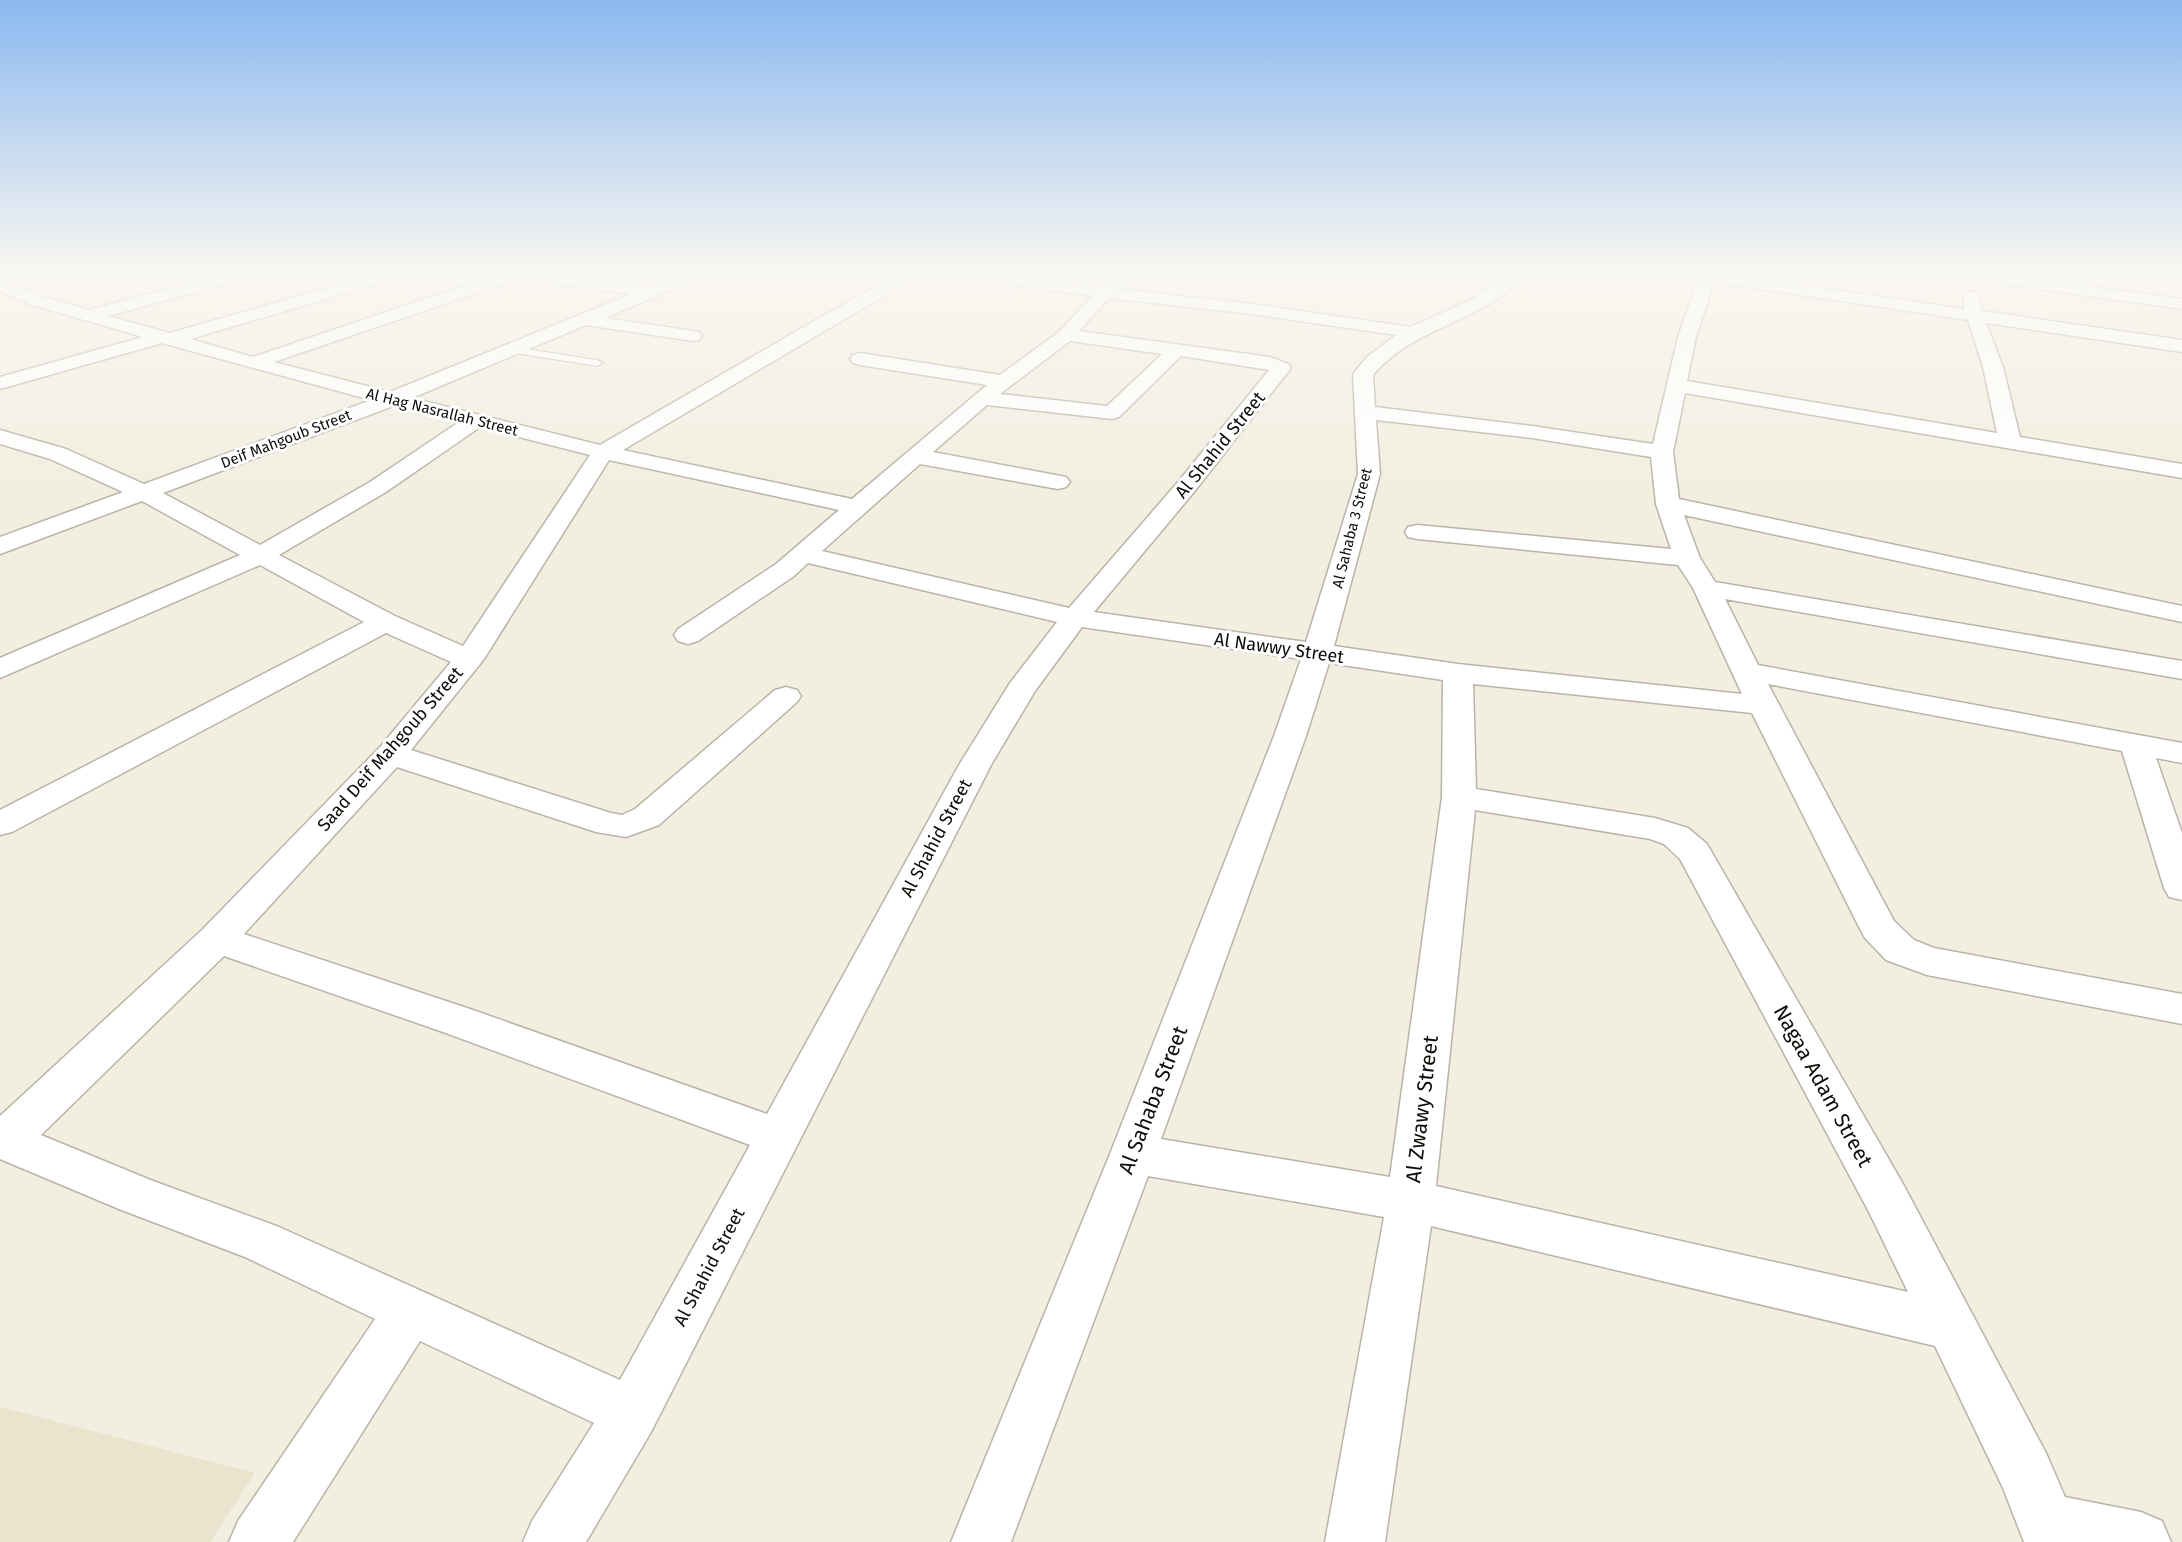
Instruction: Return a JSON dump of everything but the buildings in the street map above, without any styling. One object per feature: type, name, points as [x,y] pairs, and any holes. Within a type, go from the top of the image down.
[{"type":"street","points":[[0,383],[147,343]]},
{"type":"street","name":"Al Hag Nasrallah Street","points":[[183,343],[475,421],[603,452],[856,507]]},
{"type":"street","points":[[254,363],[312,343]]},
{"type":"street","name":"Deif Mahgoub Street","points":[[0,546],[392,399],[530,343]]},
{"type":"street","name":"Saad Deif Mahgoub Street","points":[[3,1138],[217,939],[391,754],[469,659],[603,452],[791,343]]},
{"type":"street","points":[[688,635],[784,570],[1002,381],[1055,343]]},
{"type":"street","name":"Al Shahid Street","points":[[553,1542],[632,1413],[975,765],[1021,688],[1075,618],[1186,487],[1281,368],[1270,363],[1125,343]]},
{"type":"street","name":"Al Sahaba 3 Street","points":[[1317,654],[1369,474],[1363,374],[1372,362],[1397,343]]},
{"type":"street","points":[[1686,343],[1662,452],[1668,504],[1687,558],[1706,588],[1749,672],[1763,705],[1879,929],[1888,941],[1900,950],[1927,961],[2182,1009]]},
{"type":"street","points":[[1984,343],[1993,368],[2010,441]]},
{"type":"street","points":[[2162,343],[2182,346]]},
{"type":"street","points":[[982,398],[1112,413],[1177,350]]},
{"type":"street","points":[[860,359],[1002,381]]},
{"type":"street","points":[[1676,385],[2182,471]]},
{"type":"street","points":[[1365,412],[1522,431],[1662,452]]},
{"type":"street","points":[[0,669],[259,556],[378,487],[475,421]]},
{"type":"street","points":[[0,437],[58,454],[145,493],[385,622],[469,659]]},
{"type":"street","points":[[916,456],[1058,482]]},
{"type":"street","points":[[1668,504],[2182,614]]},
{"type":"street","points":[[1418,532],[1687,558]]},
{"type":"street","name":"Al Nawwy Street","points":[[802,554],[1075,618],[1458,673],[1763,705]]},
{"type":"street","points":[[1706,588],[2182,670]]},
{"type":"street","points":[[0,824],[385,622]]},
{"type":"street","name":"Al Sahaba Street","points":[[981,1542],[1133,1154],[1290,736],[1317,654]]},
{"type":"street","points":[[1749,672],[2182,753]]},
{"type":"street","name":"Al Zwawy Street","points":[[1354,1542],[1411,1201],[1459,796],[1458,673]]},
{"type":"street","points":[[391,754],[608,824],[626,826],[647,817],[786,696]]},
{"type":"street","points":[[2136,745],[2182,888]]},
{"type":"street","name":"Nagaa Adam Street","points":[[1459,796],[1655,829],[1676,836],[1686,844],[1700,862],[1886,1198],[2026,1473],[2050,1533]]},
{"type":"street","points":[[217,939],[458,1021],[777,1136]]},
{"type":"street","points":[[3,1138],[136,1196],[262,1242],[632,1413]]},
{"type":"street","points":[[1133,1154],[1411,1201],[1951,1326]]},
{"type":"street","points":[[259,1542],[410,1311]]},
{"type":"street","points":[[2050,1533],[2141,1542]]},
{"type":"lane","points":[[513,350],[597,363]]},
{"type":"shaded area","points":[[0,1407],[255,1473],[210,1542],[0,1542]]}]
